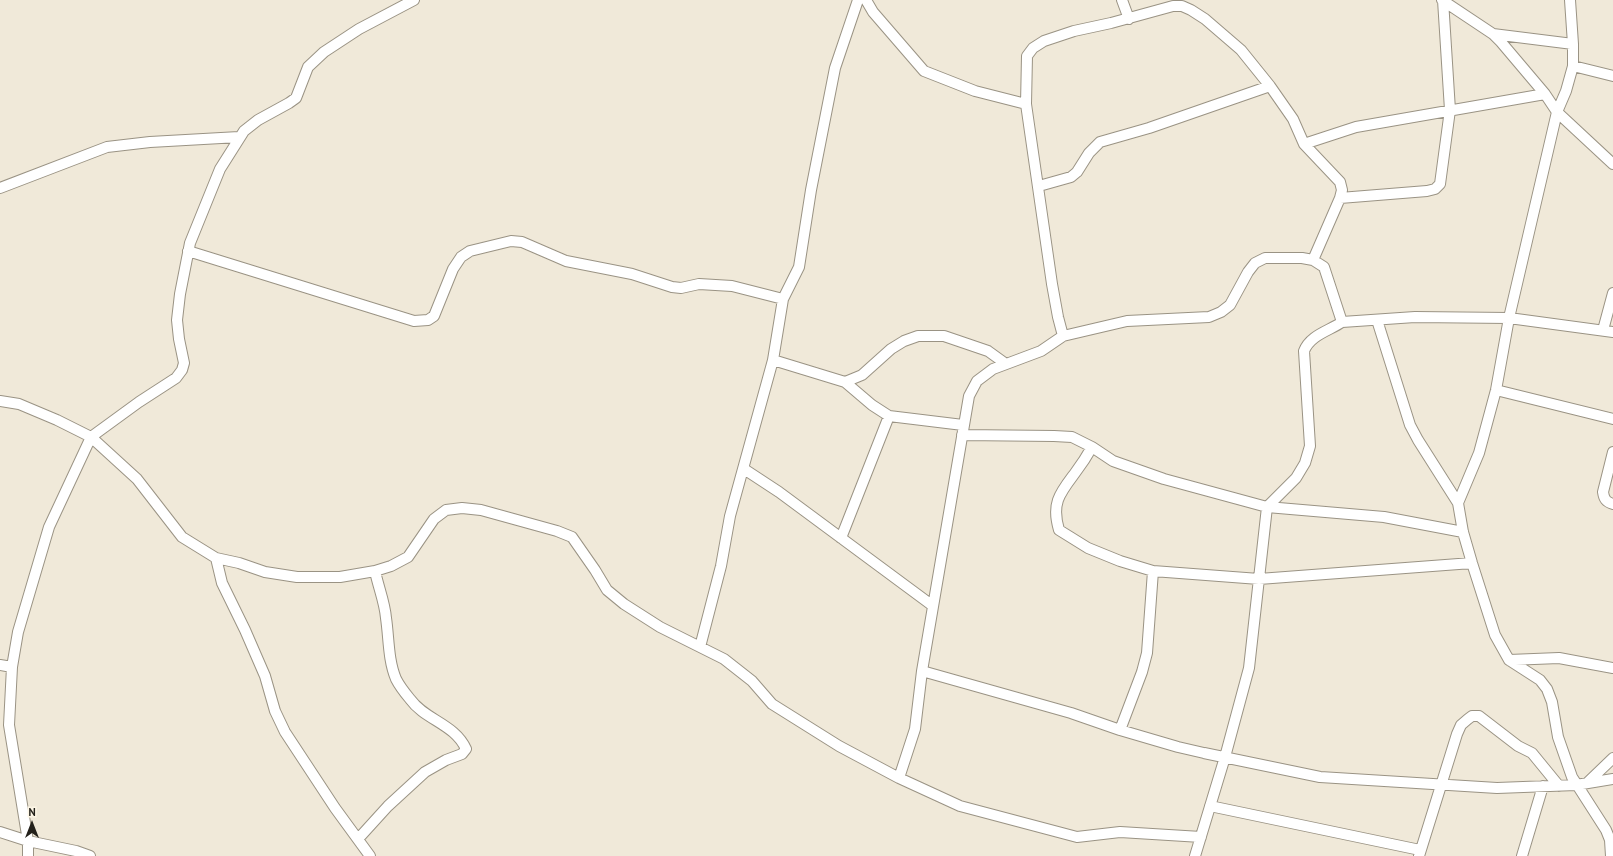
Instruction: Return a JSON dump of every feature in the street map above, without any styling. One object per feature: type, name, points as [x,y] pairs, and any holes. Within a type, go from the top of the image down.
[{"type":"street","points":[[28,856],[28,841],[9,725],[12,667],[18,632],[49,527],[90,437],[176,378],[182,370],[184,363],[177,320],[188,251],[220,169],[239,137],[258,120],[296,98],[308,67],[324,52],[359,29],[414,0]]},
{"type":"street","points":[[700,647],[721,566],[730,516],[773,360],[782,299],[799,267],[811,190],[835,68],[858,0]]},
{"type":"street","points":[[866,0],[873,12],[924,71],[976,91],[1026,104]]},
{"type":"street","points":[[1122,0],[1129,19]]},
{"type":"street","points":[[1442,0],[1492,34],[1501,42],[1545,94],[1557,112],[1613,164]]},
{"type":"street","points":[[1340,198],[1427,191],[1435,189],[1440,184],[1450,110],[1442,0]]},
{"type":"street","points":[[1458,503],[1479,453],[1496,390],[1509,318],[1557,112],[1566,91],[1573,66],[1570,0]]},
{"type":"street","points":[[1063,336],[1052,284],[1026,104],[1028,56],[1033,48],[1044,41],[1074,31],[1129,19],[1173,6],[1182,6],[1204,19],[1240,50],[1270,86],[1293,119],[1304,144],[1340,182],[1342,190],[1340,198],[1313,260]]},
{"type":"street","points":[[1492,34],[1573,44]]},
{"type":"street","points":[[1573,66],[1613,76]]},
{"type":"street","points":[[1039,186],[1071,177],[1089,153],[1100,142],[1149,128],[1270,86]]},
{"type":"street","points":[[1304,144],[1356,127],[1545,94]]},
{"type":"street","points":[[0,188],[107,147],[150,142],[239,137]]},
{"type":"street","points":[[1598,149],[1613,154]]},
{"type":"street","points":[[188,251],[414,321],[428,320],[434,316],[454,269],[461,257],[470,251],[512,241],[522,242],[566,261],[632,274],[672,287],[681,288],[700,284],[732,286],[782,299]]},
{"type":"street","points":[[899,778],[915,729],[922,671],[969,396],[977,381],[993,369],[1041,351],[1063,336],[1127,321],[1209,317],[1222,312],[1230,305],[1248,272],[1255,263],[1265,258],[1302,258],[1313,260],[1324,267],[1342,322]]},
{"type":"street","points":[[1195,856],[1225,757],[1249,668],[1267,507],[1296,478],[1304,463],[1310,446],[1304,351],[1307,344],[1312,338],[1342,322],[1415,317],[1509,318],[1608,331],[1613,293]]},
{"type":"street","points":[[1377,320],[1410,425],[1458,503],[1463,532],[1495,635],[1509,660],[1540,680],[1547,690],[1552,702],[1558,737],[1576,785],[1609,829],[1611,856]]},
{"type":"street","points":[[845,382],[862,375],[891,349],[904,341],[918,336],[944,336],[988,351],[1006,364]]},
{"type":"street","points":[[773,360],[845,382],[872,405],[889,416],[963,430],[1072,437],[1092,447],[1113,461],[1164,479],[1267,507],[1384,517],[1463,532]]},
{"type":"street","points":[[1496,390],[1613,419]]},
{"type":"street","points":[[0,401],[19,404],[57,420],[90,437],[137,479],[182,537],[216,558],[239,563],[265,572],[297,577],[340,576],[375,571],[391,566],[408,557],[434,520],[446,510],[462,508],[481,510],[557,531],[572,537],[591,563],[607,590],[624,604],[660,627],[724,659],[746,677],[772,704],[840,746],[899,778],[960,806],[1077,837],[1120,832],[1201,837]]},
{"type":"street","points":[[841,538],[889,416]]},
{"type":"street","points":[[1092,447],[1075,473],[1064,486],[1058,497],[1056,519],[1059,530],[1088,548],[1120,561],[1152,571],[1259,579],[1472,563]]},
{"type":"street","points":[[1613,452],[1603,492],[1604,498],[1608,503],[1613,504]]},
{"type":"street","points":[[744,469],[779,492],[933,606]]},
{"type":"street","points":[[216,558],[222,583],[265,676],[275,711],[294,744],[370,856]]},
{"type":"street","points":[[358,839],[388,806],[425,772],[446,760],[462,754],[466,749],[463,741],[455,733],[428,715],[411,701],[396,679],[392,663],[386,618],[375,571]]},
{"type":"street","points":[[1120,730],[1142,672],[1147,653],[1152,571]]},
{"type":"street","points":[[1509,660],[1559,658],[1613,668]]},
{"type":"street","points":[[0,665],[12,667]]},
{"type":"street","points":[[922,671],[1071,713],[1120,730],[1204,754],[1320,777],[1498,788],[1576,785],[1613,779]]},
{"type":"street","points":[[1210,806],[1419,853],[1442,785],[1457,734],[1462,725],[1472,716],[1480,716],[1518,746],[1532,754],[1559,786]]},
{"type":"street","points":[[1587,783],[1613,758]]},
{"type":"street","points":[[1522,856],[1543,786]]},
{"type":"street","points":[[0,832],[28,841],[76,851],[90,856]]}]
